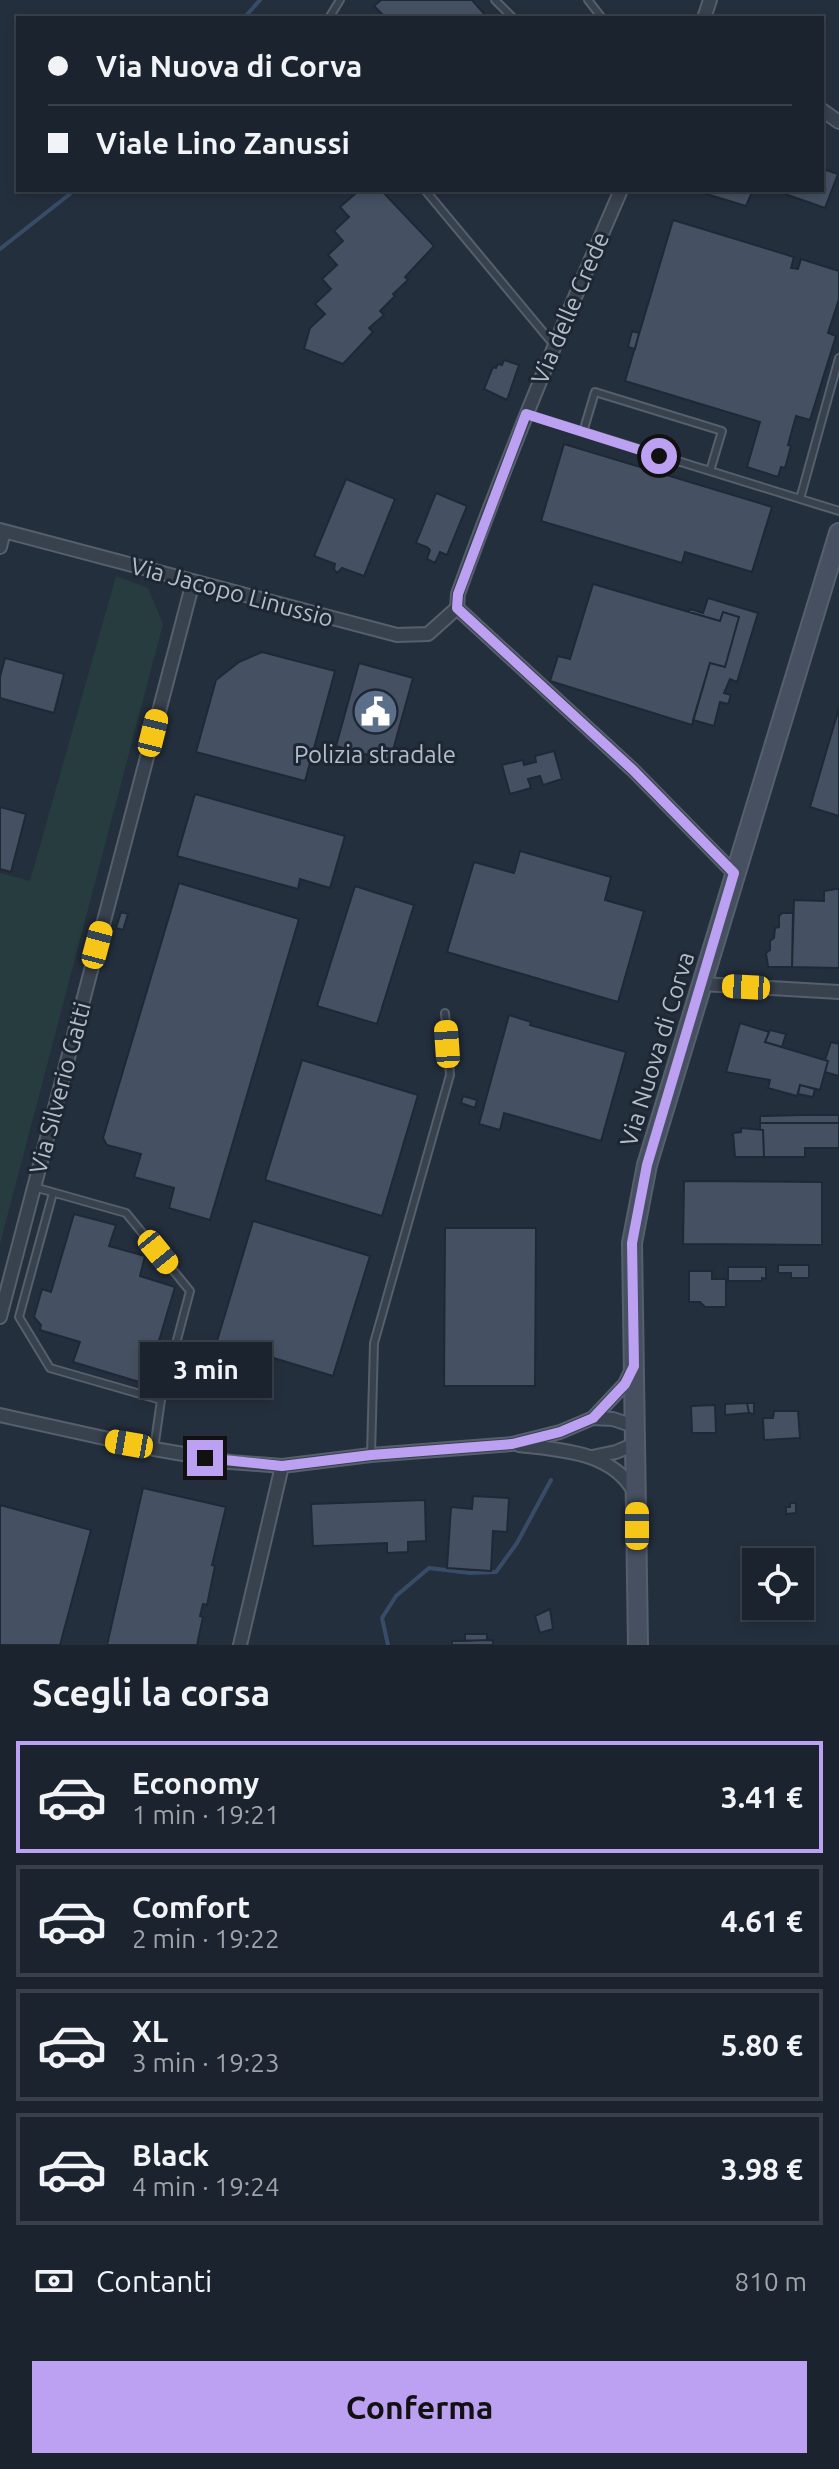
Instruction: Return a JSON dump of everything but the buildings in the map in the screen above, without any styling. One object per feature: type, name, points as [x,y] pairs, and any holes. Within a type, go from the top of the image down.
[{"type":"main road","name":"Via Nuova di Corva","points":[[638,1645],[632,1243],[647,1165],[839,533]]},
{"type":"street","name":"Via delle Crede","points":[[457,608],[458,594],[526,414],[620,192]]},
{"type":"street","name":"Via Jacopo Linussio","points":[[2,530],[397,635],[428,634],[457,608]]},
{"type":"street","points":[[0,547],[2,530]]},
{"type":"street","name":"Via Silverio Gatti","points":[[0,1317],[193,582]]},
{"type":"street","points":[[457,608],[633,770],[734,873]]},
{"type":"street","points":[[702,984],[839,992]]},
{"type":"street","points":[[0,1415],[103,1440],[230,1462],[282,1466],[371,1455],[512,1444],[560,1432],[593,1418],[625,1384],[634,1366]]},
{"type":"street","points":[[512,1444],[592,1457],[616,1452],[635,1435],[613,1419],[593,1418]]},
{"type":"street","points":[[592,1457],[628,1480],[636,1497]]},
{"type":"street","points":[[240,1645],[282,1466]]},
{"type":"lane","points":[[495,0],[511,16]]},
{"type":"lane","points":[[588,0],[600,16]]},
{"type":"lane","points":[[427,192],[554,345]]},
{"type":"lane","points":[[800,499],[839,358]]},
{"type":"lane","points":[[583,432],[595,392],[722,431],[710,471]]},
{"type":"lane","points":[[526,414],[839,511]]},
{"type":"lane","points":[[371,1455],[374,1343],[450,1075],[445,1013]]},
{"type":"lane","points":[[34,1187],[126,1213],[190,1291],[161,1400],[154,1449]]},
{"type":"lane","points":[[53,1193],[19,1317],[50,1368],[161,1400]]},
{"type":"green space","points":[[116,576],[148,588],[163,624],[0,1244],[0,873],[30,881]]},
{"type":"waterway","points":[[246,16],[260,0]]},
{"type":"waterway","points":[[0,249],[72,192]]},
{"type":"waterway","points":[[388,1645],[382,1618],[396,1596],[429,1568],[470,1573],[496,1572],[517,1543],[551,1480]]},
{"type":"place","name":"Polizia stradale","points":[[375,712]]},
{"type":"route","points":[[205,1458],[282,1466],[371,1455],[512,1444],[560,1432],[593,1418],[625,1384],[634,1366],[632,1243],[647,1165],[734,873],[633,770],[457,608],[458,594],[526,414],[659,456]]}]
